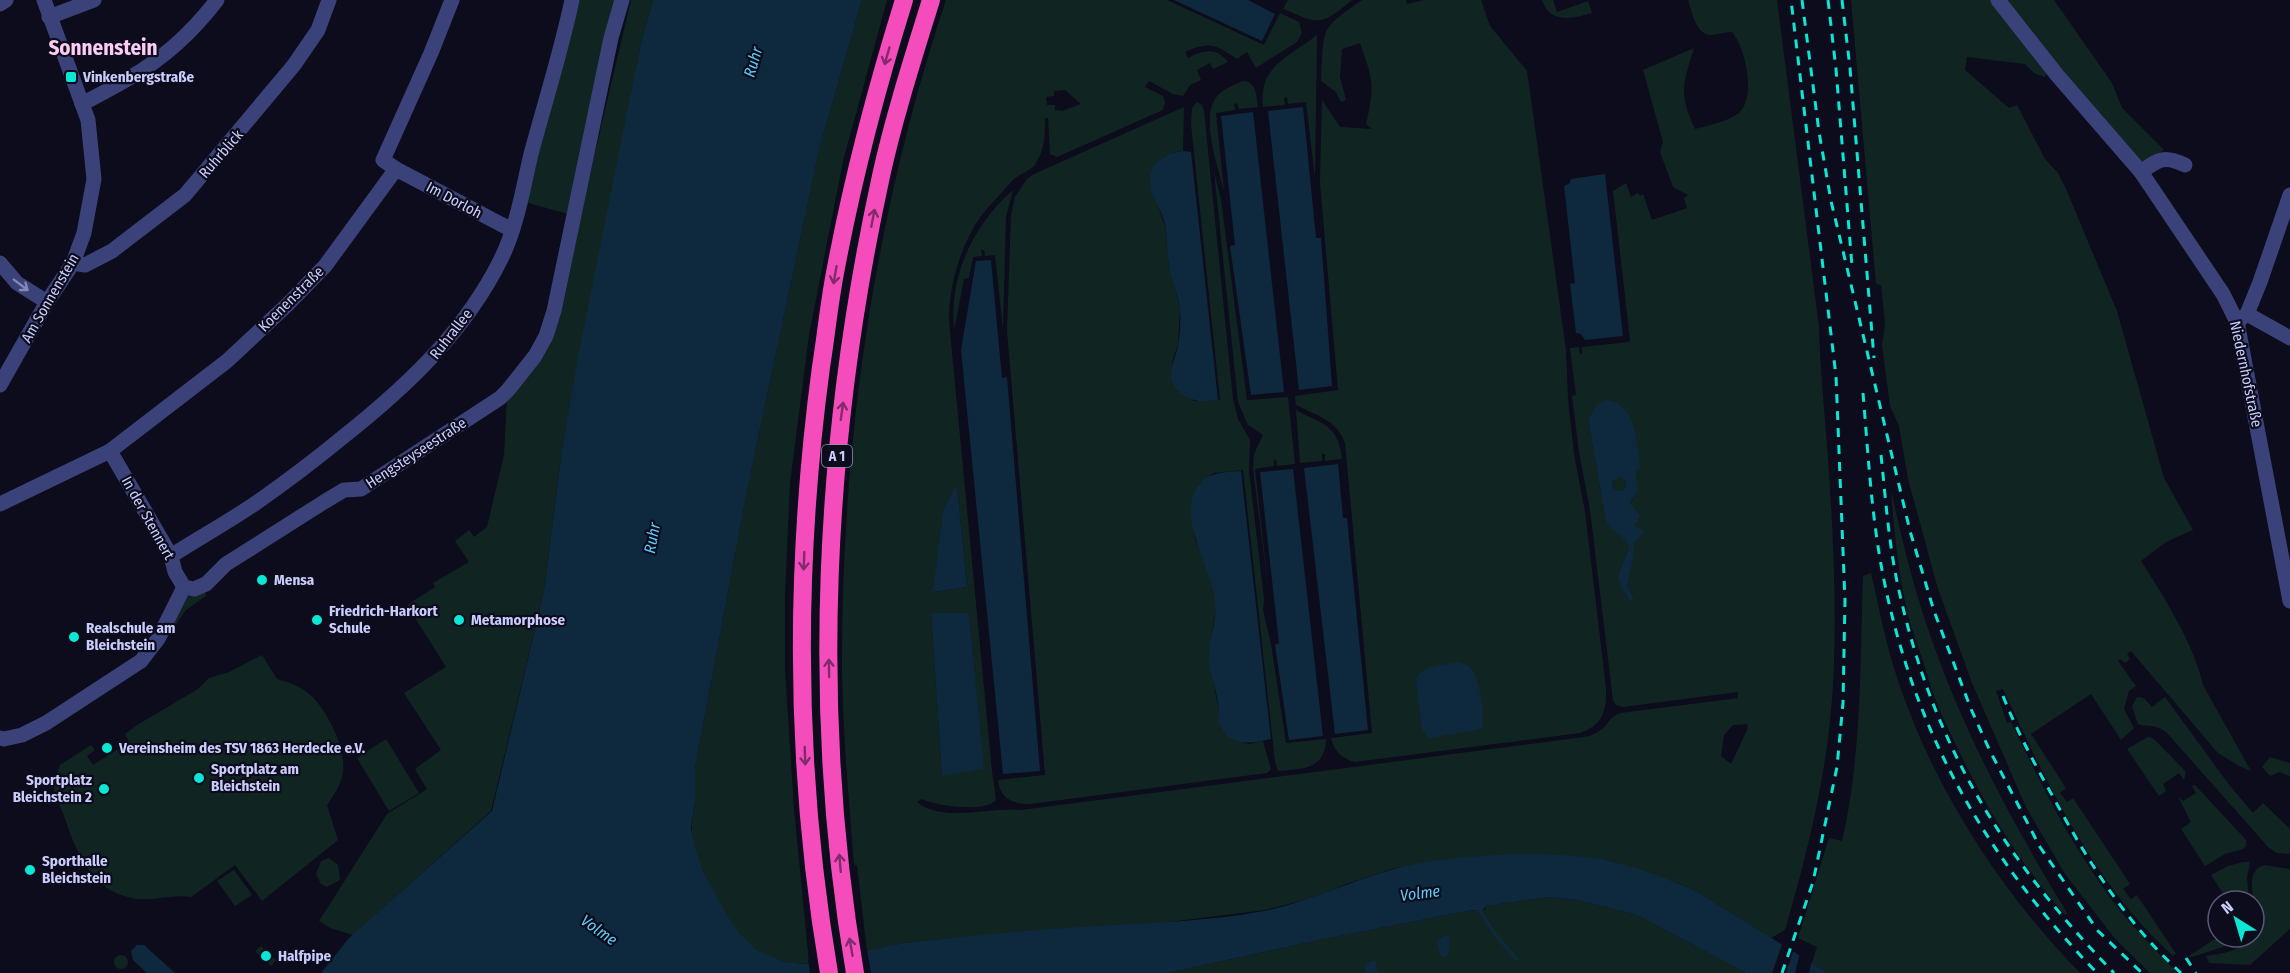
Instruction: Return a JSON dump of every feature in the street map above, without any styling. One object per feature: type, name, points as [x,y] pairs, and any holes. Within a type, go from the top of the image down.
[{"type":"highway","name":"A 1","points":[[829,973],[821,924],[807,792],[802,611],[806,502],[817,397],[836,266],[855,175],[904,0]]},
{"type":"highway","name":"A 1","points":[[855,973],[846,921],[835,799],[828,670],[832,510],[841,417],[854,324],[874,215],[882,174],[931,0]]},
{"type":"street","points":[[0,4],[6,0]]},
{"type":"street","name":"Am Sonnenstein","points":[[0,384],[47,302],[73,263],[84,233],[94,179],[87,120],[49,17],[45,0]]},
{"type":"street","points":[[49,17],[94,0]]},
{"type":"street","points":[[82,104],[153,62],[190,31],[217,0]]},
{"type":"street","name":"Ruhrblick","points":[[73,263],[85,265],[112,251],[185,195],[294,65],[318,30],[329,0]]},
{"type":"street","points":[[396,170],[383,160],[452,0]]},
{"type":"street","name":"Ruhrallee","points":[[171,556],[255,503],[317,458],[393,396],[429,362],[454,333],[482,293],[502,257],[512,230],[572,0]]},
{"type":"street","name":"Hengsteyseestraße","points":[[184,587],[194,589],[206,584],[226,564],[330,498],[344,490],[361,489],[500,398],[526,369],[546,336],[554,311],[604,71],[622,0]]},
{"type":"street","name":"Niedernhofstraße","points":[[1998,0],[2057,75],[2141,172],[2223,294],[2242,318],[2290,601]]},
{"type":"street","points":[[2141,172],[2163,159],[2172,159],[2185,165]]},
{"type":"street","name":"Im Dorloh","points":[[396,170],[512,230]]},
{"type":"street","name":"Koenenstraße","points":[[0,504],[110,451],[227,361],[325,266],[396,170]]},
{"type":"street","points":[[2290,195],[2260,282],[2242,318],[2290,338]]},
{"type":"street","points":[[0,263],[17,283],[47,302]]},
{"type":"street","name":"In der Stennert","points":[[110,451],[171,556],[175,573],[184,587]]},
{"type":"street","points":[[0,738],[22,735],[45,723],[141,661],[158,639],[184,587]]},
{"type":"green space","points":[[577,0],[616,0],[568,214],[525,202]]},
{"type":"green space","points":[[631,0],[653,0],[641,42],[563,443],[544,591],[491,811],[353,935],[330,928],[319,921],[387,814],[427,789],[415,769],[441,750],[404,693],[446,667],[407,605],[435,587],[433,583],[469,562],[455,541],[469,530],[474,537],[487,527],[504,455],[507,398],[543,357],[561,315],[589,178]]},
{"type":"green space","points":[[862,0],[887,0],[843,161],[809,335],[790,483],[785,594],[785,671],[794,809],[809,963],[796,964],[756,950],[738,931],[719,902],[698,857],[693,839],[695,768],[748,486],[819,150]]},
{"type":"green space","points":[[946,0],[1167,0],[1264,45],[1280,13],[1299,22],[1302,33],[1297,42],[1256,68],[1247,52],[1237,59],[1218,47],[1206,45],[1185,52],[1188,58],[1199,53],[1214,52],[1228,62],[1213,69],[1210,63],[1197,70],[1201,80],[1190,85],[1183,96],[1173,94],[1149,81],[1145,87],[1163,96],[1165,102],[1163,110],[1057,157],[1050,154],[1048,118],[1045,118],[1043,147],[1036,163],[1014,179],[985,212],[967,240],[957,266],[951,294],[949,321],[996,800],[990,804],[971,807],[949,806],[922,799],[917,802],[939,812],[1021,810],[1580,738],[1599,731],[1617,714],[1738,698],[1738,692],[1623,707],[1616,705],[1613,700],[1590,510],[1579,452],[1572,396],[1576,395],[1570,348],[1579,347],[1580,354],[1582,354],[1582,347],[1629,342],[1630,340],[1613,191],[1626,183],[1631,197],[1638,193],[1640,196],[1643,194],[1652,220],[1687,208],[1684,198],[1688,195],[1673,187],[1660,152],[1663,142],[1643,70],[1694,48],[1685,80],[1684,97],[1695,129],[1716,124],[1736,115],[1743,108],[1747,99],[1748,75],[1742,50],[1732,32],[1712,35],[1702,32],[1698,28],[1688,0],[1777,0],[1819,327],[1834,561],[1835,612],[1832,698],[1824,765],[1811,831],[1785,930],[1771,938],[1696,891],[1611,861],[1523,855],[1433,862],[1395,868],[1312,898],[1265,910],[1161,923],[904,943],[867,952],[857,865],[854,866],[846,768],[842,671],[843,586],[848,501],[855,416],[881,247],[899,164]],"holes":[[[1065,90],[1081,104],[1062,111],[1055,110],[1055,105],[1047,105],[1046,97],[1054,96],[1054,91]],[[1596,406],[1638,490],[1630,504],[1633,545],[1627,586],[1634,599],[1617,578],[1629,547],[1624,537],[1606,522],[1588,419]],[[957,486],[967,587],[934,592],[943,510]],[[931,613],[969,613],[983,769],[942,775]],[[1747,724],[1748,728],[1731,764],[1721,756],[1724,735],[1733,725]]]},
{"type":"green space","points":[[1288,0],[1352,0],[1333,15],[1313,20],[1283,9]]},
{"type":"green space","points":[[1362,0],[1406,0],[1407,4],[1424,0],[1481,0],[1490,26],[1527,71],[1566,350],[1574,454],[1585,512],[1606,688],[1606,703],[1602,716],[1594,726],[1580,733],[1355,762],[1339,754],[1332,743],[1331,738],[1372,733],[1345,443],[1337,429],[1331,424],[1296,405],[1295,396],[1338,390],[1320,183],[1322,100],[1340,127],[1372,129],[1366,124],[1371,100],[1371,83],[1360,43],[1342,49],[1340,77],[1346,100],[1341,102],[1336,92],[1321,81],[1322,53],[1324,39],[1331,24]]},
{"type":"green space","points":[[1542,0],[1553,0],[1557,12],[1588,1],[1592,13],[1562,18],[1550,13]]},
{"type":"green space","points":[[1851,0],[2054,0],[2112,83],[2122,108],[2164,150],[2141,167],[2048,73],[2044,77],[2034,73],[2025,64],[1967,57],[1965,70],[2009,108],[2017,105],[2045,159],[2058,173],[2117,311],[2164,478],[2193,530],[2166,542],[2141,561],[2186,638],[2203,685],[2251,771],[2218,753],[2131,651],[2127,654],[2130,659],[2125,663],[2120,659],[2118,661],[2136,686],[2129,691],[2124,709],[2134,728],[2121,740],[2091,694],[2031,734],[2066,788],[2060,793],[2067,802],[2073,798],[2130,884],[2123,889],[2131,899],[2137,895],[2176,954],[2173,956],[2145,928],[2096,865],[2055,796],[2003,689],[1996,691],[2007,723],[2011,722],[2076,847],[2110,898],[2177,973],[2150,973],[2116,940],[2065,874],[2026,807],[1972,683],[1938,589],[1908,479],[1899,426],[1890,406],[1882,345],[1885,324],[1881,285],[1876,284]]},
{"type":"green space","points":[[1317,35],[1315,178],[1306,102],[1288,104],[1287,97],[1284,98],[1285,105],[1263,107],[1263,93],[1265,82],[1278,64]]},
{"type":"green space","points":[[1243,81],[1253,87],[1258,107],[1239,109],[1237,103],[1234,104],[1235,110],[1216,113],[1224,191],[1214,155],[1210,115],[1218,95]]},
{"type":"green space","points":[[1197,102],[1202,105],[1204,111],[1233,399],[1238,419],[1250,440],[1249,471],[1264,599],[1263,610],[1271,644],[1286,743],[1326,739],[1325,749],[1317,762],[1311,766],[1278,771],[1275,762],[1243,470],[1214,473],[1199,484],[1194,495],[1193,528],[1195,539],[1208,570],[1216,605],[1209,655],[1221,725],[1225,732],[1236,741],[1249,744],[1263,741],[1271,769],[1267,773],[1030,804],[1018,803],[1008,799],[1001,792],[998,780],[1045,775],[1007,331],[1011,215],[1015,197],[1027,179],[1034,174],[1184,107],[1183,151],[1160,160],[1152,172],[1150,185],[1165,226],[1169,265],[1180,309],[1178,344],[1172,363],[1178,391],[1194,401],[1220,400],[1191,124],[1192,108]]},
{"type":"green space","points":[[1214,171],[1221,200],[1247,400],[1288,397],[1295,464],[1277,466],[1274,460],[1274,466],[1255,469],[1269,595],[1253,469],[1254,454],[1263,435],[1248,425],[1238,402]]},
{"type":"green space","points":[[1013,190],[1006,216],[1003,329],[995,255],[985,256],[984,250],[981,250],[982,256],[973,257],[969,278],[964,279],[954,330],[955,290],[967,253],[986,219]]},
{"type":"green space","points":[[1296,410],[1333,432],[1340,447],[1342,459],[1325,461],[1325,454],[1322,454],[1322,461],[1300,463]]},
{"type":"green space","points":[[1619,477],[1624,479],[1626,484],[1624,489],[1619,491],[1614,489],[1612,484],[1614,479]]},
{"type":"green space","points":[[1891,490],[1922,609],[1955,701],[1989,774],[2067,913],[2065,915],[2017,853],[1991,811],[1967,768],[1938,706],[1907,611],[1901,581]]},
{"type":"green space","points":[[1871,573],[1888,647],[1905,702],[1944,786],[1992,866],[2049,940],[2080,973],[1828,973],[1812,963],[1817,947],[1798,938],[1829,838],[1842,841],[1849,809],[1857,743],[1863,576]]},
{"type":"green space","points":[[205,590],[206,596],[186,610],[167,637],[187,597]]},
{"type":"green space","name":"Sportplatz am Bleichstein","points":[[262,655],[277,679],[300,687],[314,699],[328,717],[338,740],[343,772],[339,786],[327,805],[338,840],[262,901],[235,865],[191,897],[139,899],[117,893],[105,886],[86,866],[56,797],[54,784],[60,765],[91,745],[95,750],[87,756],[93,765],[129,742],[125,734],[137,725],[198,689],[209,678],[229,672]]},
{"type":"green space","points":[[2137,697],[2144,698],[2152,707],[2165,697],[2230,786],[2253,813],[2263,803],[2290,829],[2290,854],[2277,853],[2269,848],[2167,733],[2155,727],[2138,724],[2132,706]]},
{"type":"green space","points":[[2148,737],[2154,739],[2186,772],[2184,780],[2179,773],[2163,784],[2166,791],[2159,796],[2127,749]]},
{"type":"green space","points":[[386,739],[419,793],[389,811],[357,758]]},
{"type":"green space","points":[[2270,757],[2290,763],[2290,776],[2279,772],[2270,776],[2262,767]]},
{"type":"green space","points":[[2195,785],[2246,840],[2246,846],[2243,849],[2225,854],[2205,866],[2181,829],[2191,822],[2178,796],[2183,801],[2196,793],[2192,786]]},
{"type":"green space","points":[[329,858],[338,865],[340,880],[327,887],[321,884],[316,874],[321,861]]},
{"type":"green space","points":[[2250,862],[2248,889],[2220,889],[2211,875],[2228,866]]},
{"type":"green space","points":[[2264,865],[2290,869],[2290,929],[2250,965],[2209,963],[2206,956],[2235,949],[2266,949],[2266,889],[2252,888],[2252,880],[2258,868]]},
{"type":"green space","points":[[234,870],[252,895],[235,906],[217,881]]},
{"type":"green space","points":[[1548,897],[1577,900],[1637,915],[1746,973],[1167,973],[1319,940],[1467,911],[1485,910],[1486,906]]},
{"type":"green space","points":[[2206,945],[2206,949],[2217,949],[2192,957],[2189,956]]},
{"type":"green space","name":"Halfpipe","points":[[261,946],[276,960],[271,966],[255,951]]},
{"type":"green space","points":[[118,955],[124,955],[128,962],[124,969],[118,969],[114,965],[114,959]]},
{"type":"water","points":[[653,0],[862,0],[819,150],[748,486],[695,768],[695,802],[691,828],[694,845],[704,873],[727,915],[740,934],[756,950],[785,962],[805,964],[904,943],[1039,930],[1222,917],[1281,907],[1378,874],[1417,864],[1472,857],[1532,854],[1587,857],[1610,861],[1675,882],[1696,891],[1828,973],[1746,973],[1637,915],[1577,900],[1548,897],[1486,906],[1481,913],[1475,910],[1467,911],[1167,973],[321,973],[349,938],[492,811],[544,591],[563,443],[577,363],[641,42]]},
{"type":"water","points":[[1174,0],[1248,0],[1275,14],[1262,41]]},
{"type":"water","points":[[1303,107],[1316,238],[1321,238],[1332,386],[1299,390],[1268,111]]},
{"type":"water","points":[[1253,112],[1284,392],[1251,395],[1230,246],[1235,245],[1221,116]]},
{"type":"water","points":[[1183,151],[1191,152],[1218,400],[1199,401],[1188,398],[1178,391],[1171,375],[1179,341],[1180,309],[1168,260],[1165,224],[1151,190],[1150,177],[1154,166],[1162,158]]},
{"type":"water","points":[[1605,174],[1623,336],[1585,340],[1581,334],[1576,333],[1570,284],[1575,283],[1564,186],[1570,183],[1571,179]]},
{"type":"water","points":[[991,260],[1002,378],[1007,377],[1040,771],[1003,774],[961,350],[976,261]]},
{"type":"water","points":[[1605,400],[1624,408],[1630,416],[1636,436],[1640,468],[1635,471],[1638,490],[1630,503],[1640,516],[1634,526],[1644,532],[1634,542],[1627,586],[1634,599],[1630,601],[1617,578],[1629,547],[1606,522],[1588,419],[1596,406]],"holes":[[[1620,477],[1625,480],[1626,485],[1623,490],[1618,491],[1613,488],[1612,483],[1615,479]]]},
{"type":"water","points":[[1338,464],[1343,518],[1347,518],[1368,730],[1335,734],[1304,468]]},
{"type":"water","points":[[1293,469],[1323,736],[1289,740],[1275,645],[1279,643],[1260,472]]},
{"type":"water","points":[[1241,471],[1271,739],[1247,743],[1233,740],[1222,729],[1219,720],[1218,700],[1209,657],[1215,603],[1213,589],[1193,530],[1191,515],[1192,502],[1200,483],[1216,474]]},
{"type":"water","points":[[957,485],[967,587],[933,592],[943,510]]},
{"type":"water","points":[[931,613],[969,613],[984,769],[942,776]]},
{"type":"water","points":[[1458,662],[1469,667],[1476,678],[1482,708],[1482,727],[1429,738],[1422,729],[1416,680],[1422,671]]},
{"type":"water","points":[[1444,936],[1450,939],[1448,955],[1444,957],[1439,954],[1436,943]]},
{"type":"water","points":[[137,945],[144,945],[175,973],[147,973],[133,960],[131,951]]},
{"type":"water","points":[[1371,961],[1376,961],[1376,969],[1380,973],[1366,973],[1364,967]]},
{"type":"pier","points":[[1783,942],[1794,949],[1786,973],[1772,973]]},
{"type":"pier","points":[[867,949],[871,973],[810,973],[808,960]]},
{"type":"pier","points":[[1800,953],[1812,960],[1809,973],[1795,973]]},
{"type":"waterway","points":[[1480,911],[1495,934],[1517,960]]},
{"type":"railway","points":[[1782,973],[1813,882],[1837,767],[1843,703],[1845,601],[1836,376],[1791,0]]},
{"type":"railway","points":[[1802,0],[1819,132],[1831,201],[1910,531],[1934,611],[1971,709],[2040,847],[2098,931],[2142,973]]},
{"type":"railway","points":[[1828,0],[1852,266]]},
{"type":"railway","points":[[1842,0],[1850,68],[1874,358]]},
{"type":"railway","points":[[1863,393],[1878,548],[1895,628],[1912,684],[1959,788],[1988,836],[2020,883],[2097,973]]},
{"type":"railway","points":[[1881,455],[1890,543],[1900,595],[1915,651],[1933,703],[1954,752],[1979,799],[2039,888],[2114,973]]},
{"type":"railway","points":[[2003,696],[2032,759],[2094,867],[2125,912],[2161,954],[2181,973]]},
{"type":"railway","points":[[2186,958],[2196,973]]},
{"type":"place","name":"Vinkenbergstraße","points":[[71,77]]},
{"type":"place","name":"Mensa","points":[[262,580]]},
{"type":"place","name":"Friedrich-Harkort Schule","points":[[317,620]]},
{"type":"place","name":"Metamorphose","points":[[459,620]]},
{"type":"place","name":"Realschule am Bleichstein","points":[[74,637]]},
{"type":"place","name":"Vereinsheim des TSV 1863 Herdecke e.V.","points":[[107,748]]},
{"type":"place","name":"Sportplatz am Bleichstein","points":[[199,778]]},
{"type":"place","name":"Sportplatz Bleichstein 2","points":[[104,789]]},
{"type":"place","name":"Sporthalle Bleichstein","points":[[30,870]]},
{"type":"place","name":"Halfpipe","points":[[266,956]]},
{"type":"district","name":"Sonnenstein","points":[[103,48]]},
{"type":"water label","name":"Ruhr","points":[[753,62]]},
{"type":"water label","name":"Ruhr","points":[[652,538]]},
{"type":"water label","name":"Volme","points":[[1420,893]]},
{"type":"water label","name":"Volme","points":[[599,930]]}]
